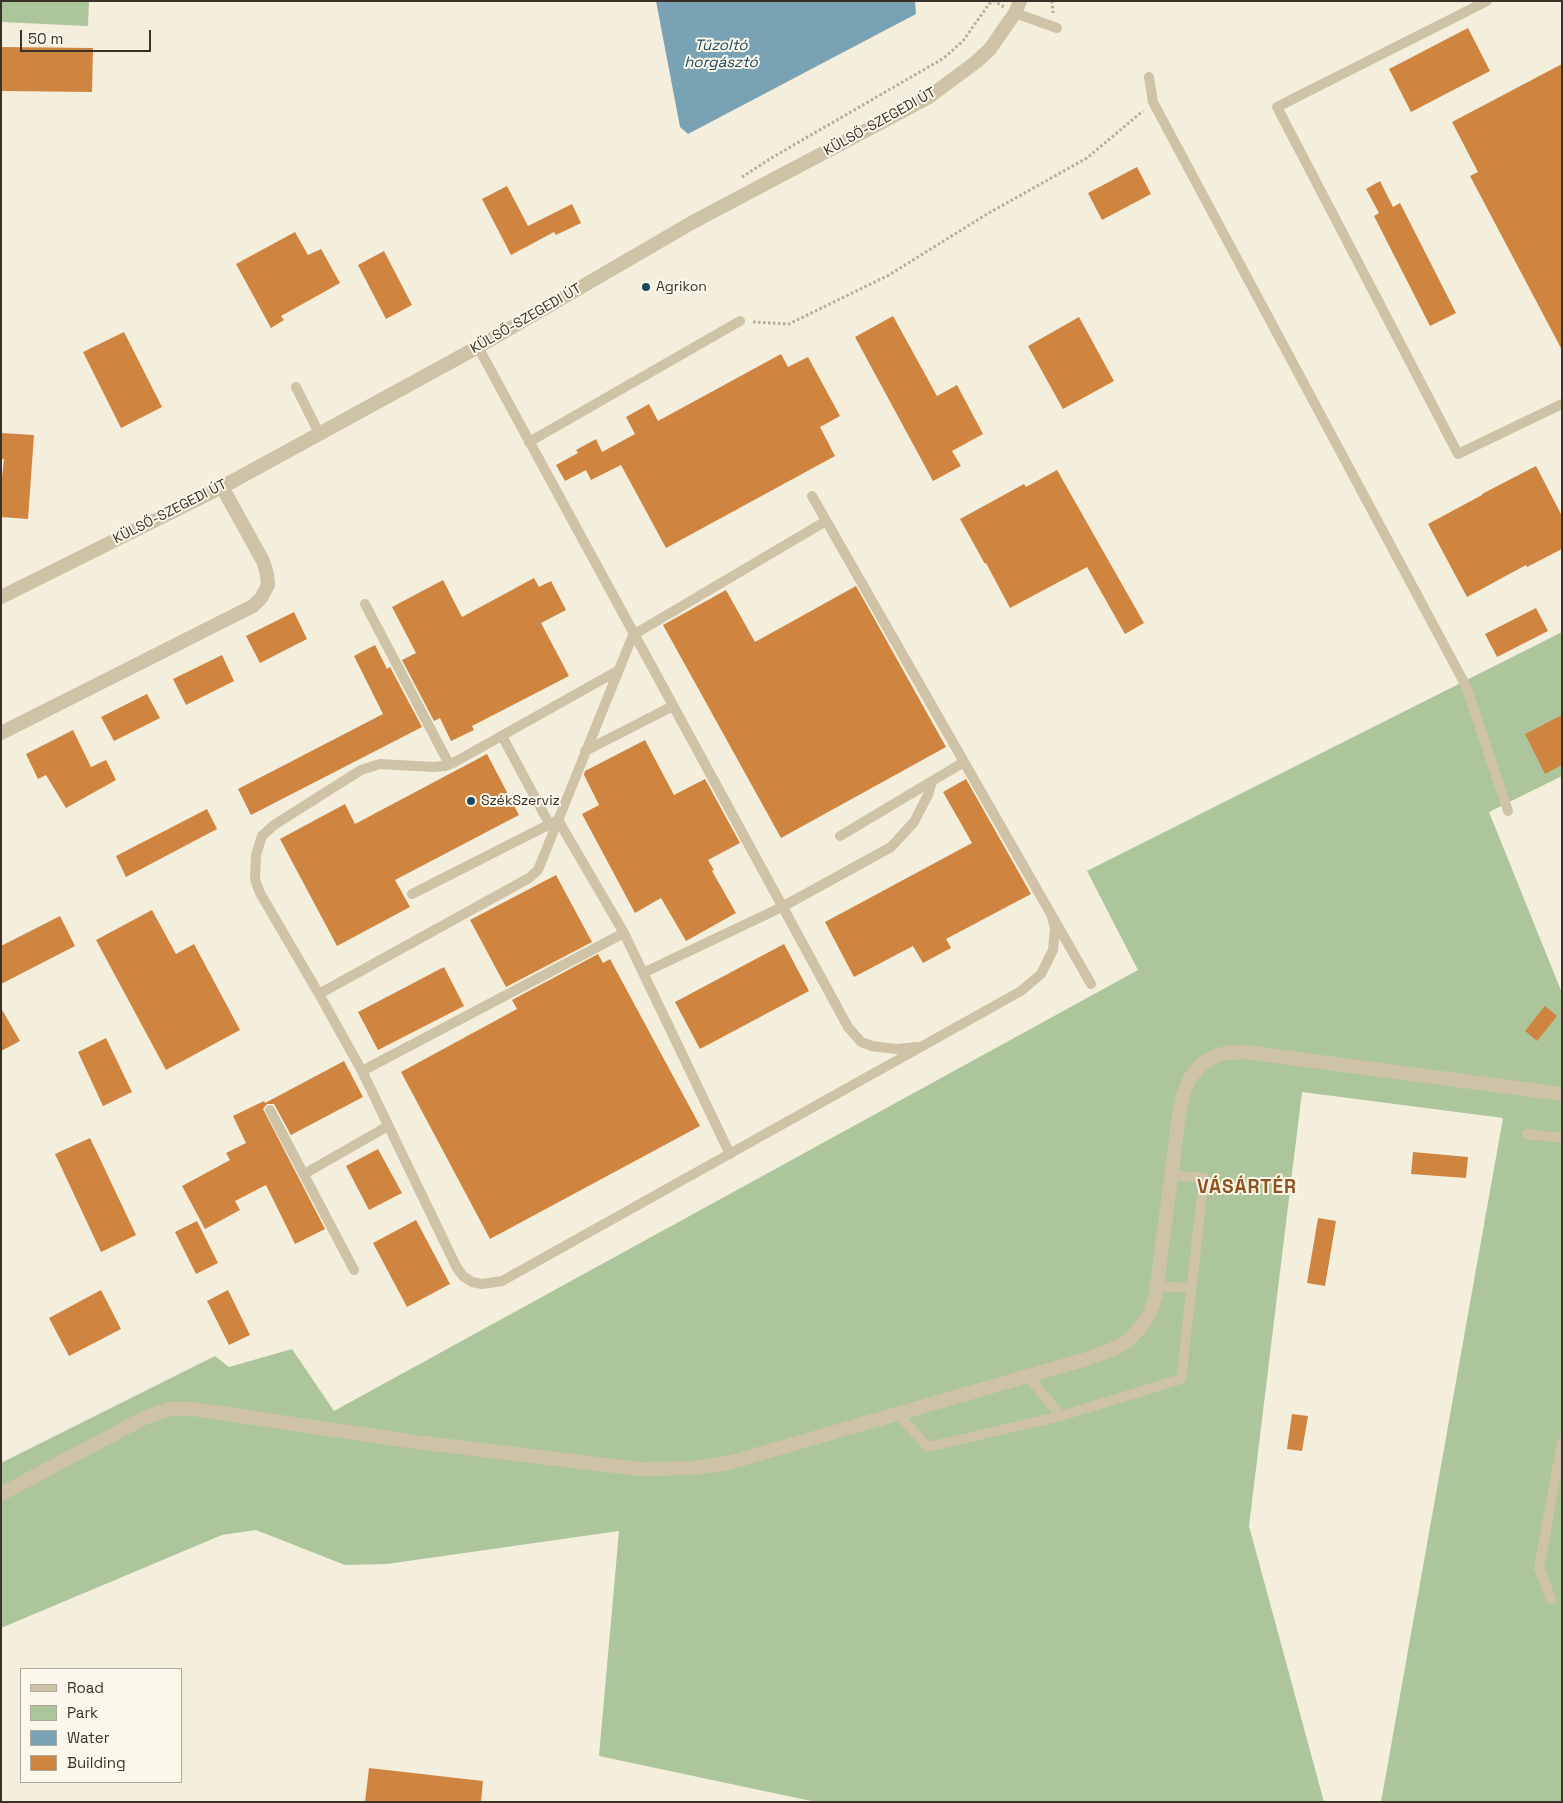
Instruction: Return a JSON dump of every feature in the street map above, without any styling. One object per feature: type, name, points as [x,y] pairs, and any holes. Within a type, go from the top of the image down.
[{"type":"street","name":"KÜLSŐ-SZEGEDI ÚT","points":[[1,598],[222,487],[478,347],[693,222],[929,96],[976,62],[990,48],[1018,7]]},
{"type":"street","points":[[1,733],[253,606],[261,598],[268,585],[264,561],[222,487]]},
{"type":"street","points":[[1,1494],[146,1417],[170,1409],[193,1409],[416,1442],[640,1469],[692,1468],[728,1463],[1113,1350],[1128,1340],[1140,1328],[1150,1313],[1156,1294],[1183,1095],[1190,1078],[1201,1065],[1215,1056],[1226,1052],[1246,1052],[1562,1094]]},
{"type":"lane","points":[[1486,1],[1277,107],[1458,454],[1562,404]]},
{"type":"lane","points":[[1018,7],[1057,28]]},
{"type":"lane","points":[[1148,77],[1153,102],[1466,686],[1508,811]]},
{"type":"lane","points":[[529,442],[740,321]]},
{"type":"lane","points":[[478,347],[672,706],[854,1036],[861,1042],[883,1048],[896,1049],[923,1046]]},
{"type":"lane","points":[[296,387],[319,434]]},
{"type":"lane","points":[[812,496],[1091,984]]},
{"type":"lane","points":[[319,994],[529,878],[538,870],[554,825],[634,635],[826,521]]},
{"type":"lane","points":[[365,604],[449,764]]},
{"type":"lane","points":[[619,670],[449,764],[434,767],[380,764],[361,770],[274,825],[262,836],[256,855],[256,879],[260,893],[362,1071],[457,1268],[463,1276],[472,1282],[482,1284],[502,1281],[1022,992],[1041,974],[1051,956],[1055,940],[1051,914]]},
{"type":"lane","points":[[585,751],[672,706]]},
{"type":"lane","points":[[502,736],[554,825],[624,933],[730,1154]]},
{"type":"lane","points":[[840,836],[964,762]]},
{"type":"lane","points":[[643,973],[782,907],[891,848],[914,822],[928,795],[932,781]]},
{"type":"lane","points":[[412,894],[554,825]]},
{"type":"lane","points":[[362,1071],[624,933]]},
{"type":"lane","points":[[270,1110],[354,1270]]},
{"type":"lane","points":[[304,1174],[388,1126]]},
{"type":"lane","points":[[1526,1134],[1562,1138]]},
{"type":"lane","points":[[898,1414],[928,1447],[1061,1416],[1181,1380],[1204,1178],[1172,1175]]},
{"type":"lane","points":[[1157,1286],[1191,1288]]},
{"type":"lane","points":[[1028,1376],[1061,1416]]},
{"type":"lane","points":[[1550,1598],[1539,1568],[1562,1442]]},
{"type":"path","points":[[736,181],[773,157],[944,58],[963,41],[989,4],[994,1],[1018,7]]},
{"type":"path","points":[[740,321],[789,324],[889,275],[987,214],[1087,158],[1153,102]]},
{"type":"green space","points":[[1,1],[89,1],[88,26],[1,22]]},
{"type":"green space","points":[[1562,632],[1562,776],[1489,812],[1562,993],[1562,1802],[1381,1802],[1503,1118],[1302,1092],[1249,1526],[1324,1802],[816,1802],[599,1756],[619,1531],[387,1564],[345,1565],[256,1530],[222,1535],[1,1628],[1,1463],[215,1356],[229,1367],[292,1349],[334,1411],[1138,970],[1087,871]]},
{"type":"water","name":"Tűzoltó horgásztó","points":[[656,1],[915,1],[916,14],[688,134],[680,127]]},
{"type":"building","points":[[1468,28],[1490,71],[1411,112],[1389,69]]},
{"type":"building","points":[[1,47],[93,48],[92,92],[1,91]]},
{"type":"building","points":[[1562,64],[1562,350],[1470,176],[1478,172],[1452,122]]},
{"type":"building","points":[[1137,167],[1151,194],[1102,220],[1088,193]]},
{"type":"building","points":[[1380,181],[1393,207],[1400,203],[1456,313],[1430,326],[1374,216],[1379,213],[1366,189]]},
{"type":"building","points":[[507,186],[528,226],[572,204],[581,223],[556,235],[554,232],[511,255],[482,199]]},
{"type":"building","points":[[295,232],[308,255],[321,249],[340,283],[281,316],[284,320],[271,328],[236,264]]},
{"type":"building","points":[[384,251],[412,305],[386,319],[358,265]]},
{"type":"building","points":[[893,316],[937,396],[957,385],[983,434],[952,451],[961,466],[933,481],[855,337]]},
{"type":"building","points":[[1079,317],[1114,381],[1063,409],[1028,346]]},
{"type":"building","points":[[124,332],[162,407],[121,428],[83,352]]},
{"type":"building","points":[[781,354],[788,367],[808,357],[840,416],[820,427],[835,456],[666,548],[621,465],[591,480],[586,470],[565,481],[556,465],[578,453],[576,450],[596,439],[602,452],[635,434],[626,417],[649,404],[658,421]]},
{"type":"building","points":[[1,433],[34,435],[28,519],[1,517],[1,486],[4,459],[1,459]]},
{"type":"building","points":[[1536,466],[1562,516],[1562,549],[1527,567],[1526,565],[1467,597],[1428,524]]},
{"type":"building","points":[[1057,470],[1144,623],[1125,634],[1087,567],[1010,608],[960,519],[1024,484],[1026,487]]},
{"type":"building","points":[[534,578],[539,587],[551,581],[566,610],[541,623],[569,676],[472,726],[474,730],[451,741],[440,718],[434,721],[402,660],[416,653],[392,607],[443,580],[462,617]]},
{"type":"building","points":[[856,586],[946,747],[781,838],[663,625],[726,590],[755,642]]},
{"type":"building","points":[[1536,608],[1548,631],[1497,657],[1485,634]]},
{"type":"building","points":[[294,612],[307,639],[260,663],[246,636]]},
{"type":"building","points":[[375,645],[387,669],[390,667],[422,727],[251,815],[238,789],[383,714],[354,656]]},
{"type":"building","points":[[222,655],[234,681],[186,705],[173,679]]},
{"type":"building","points":[[147,694],[160,718],[114,741],[101,717]]},
{"type":"building","points":[[1562,715],[1562,765],[1545,774],[1525,734]]},
{"type":"building","points":[[73,730],[91,767],[106,760],[116,780],[66,808],[46,775],[38,779],[26,754]]},
{"type":"building","points":[[645,740],[674,795],[705,779],[740,843],[708,860],[714,870],[712,871],[736,913],[686,941],[661,898],[635,913],[582,814],[599,805],[584,775],[585,771]]},
{"type":"building","points":[[487,754],[519,815],[395,880],[410,907],[337,946],[280,839],[345,804],[355,824]]},
{"type":"building","points":[[966,779],[1031,894],[946,939],[951,948],[923,963],[913,946],[854,977],[825,922],[972,843],[943,792]]},
{"type":"building","points":[[207,809],[217,829],[126,877],[116,856]]},
{"type":"building","points":[[556,875],[592,942],[506,987],[470,920]]},
{"type":"building","points":[[152,910],[176,954],[194,944],[240,1030],[166,1070],[96,940]]},
{"type":"building","points":[[60,916],[75,946],[1,984],[1,946]]},
{"type":"building","points":[[784,944],[809,991],[700,1049],[675,1002]]},
{"type":"building","points":[[598,954],[603,963],[610,959],[700,1126],[490,1239],[401,1072],[517,1009],[512,1000]]},
{"type":"building","points":[[444,967],[464,1006],[378,1050],[358,1012]]},
{"type":"building","points":[[1545,1006],[1557,1016],[1537,1041],[1525,1031]]},
{"type":"building","points":[[1,1008],[20,1041],[1,1051]]},
{"type":"building","points":[[106,1038],[132,1092],[103,1106],[78,1052]]},
{"type":"building","points":[[344,1061],[363,1097],[291,1135],[274,1104],[267,1104],[263,1109],[325,1229],[295,1244],[266,1185],[235,1201],[240,1210],[205,1229],[182,1186],[230,1160],[226,1153],[246,1143],[233,1116],[264,1101],[265,1103]]},
{"type":"building","points":[[90,1138],[136,1235],[101,1252],[55,1154]]},
{"type":"building","points":[[378,1149],[402,1193],[369,1210],[346,1166]]},
{"type":"building","points":[[1413,1152],[1468,1157],[1466,1178],[1411,1174]]},
{"type":"building","points":[[1318,1218],[1336,1221],[1325,1286],[1307,1283]]},
{"type":"building","points":[[416,1220],[450,1284],[407,1307],[373,1243]]},
{"type":"building","points":[[197,1221],[218,1263],[196,1274],[175,1232]]},
{"type":"building","points":[[101,1290],[121,1329],[69,1356],[49,1318]]},
{"type":"building","points":[[228,1290],[250,1335],[229,1345],[207,1301]]},
{"type":"building","points":[[1292,1414],[1308,1416],[1302,1451],[1287,1449]]},
{"type":"building","points":[[369,1768],[483,1781],[481,1802],[365,1802]]},
{"type":"place","name":"Agrikon","points":[[646,287]]},
{"type":"place","name":"SzékSzerviz","points":[[471,801]]},
{"type":"district","name":"VÁSÁRTÉR","points":[[1247,1188]]}]
